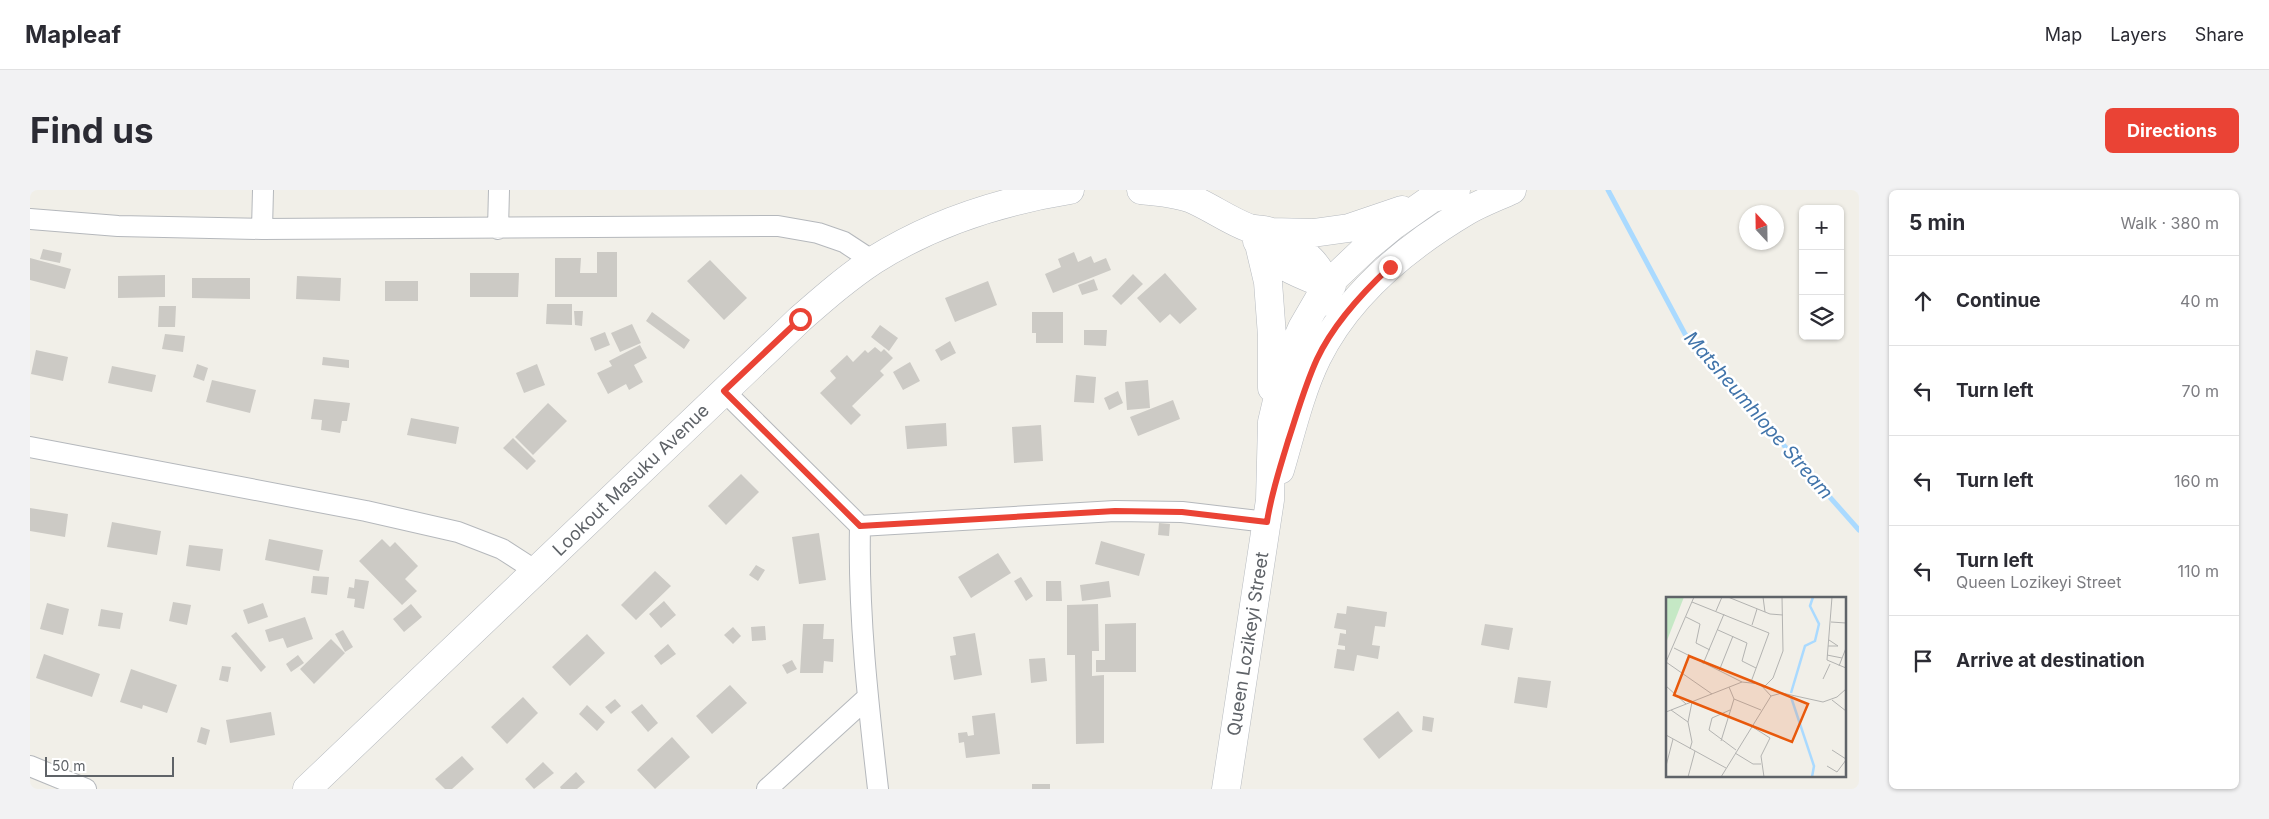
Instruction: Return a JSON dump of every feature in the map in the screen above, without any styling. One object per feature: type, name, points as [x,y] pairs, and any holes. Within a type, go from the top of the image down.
[{"type":"main road","name":"Lookout Masuku Avenue","points":[[307,789],[800,319],[838,287],[873,260],[904,242],[989,199],[1070,190]]},
{"type":"main road","points":[[1142,190],[1195,194],[1259,235],[1308,257],[1327,286],[1328,300],[1318,357]]},
{"type":"main road","name":"Queen Lozikeyi Street","points":[[1269,511],[1303,394],[1318,357],[1362,293],[1415,246],[1468,211],[1512,190]]},
{"type":"main road","points":[[1259,235],[1313,233],[1349,228],[1444,195]]},
{"type":"main road","name":"Queen Lozikeyi Street","points":[[1226,789],[1269,511],[1272,422],[1285,367],[1302,328],[1327,286],[1366,248],[1394,225],[1444,195]]},
{"type":"main road","points":[[1259,235],[1268,282],[1272,336],[1272,422]]},
{"type":"main road","points":[[1327,286],[1390,267]]},
{"type":"street","points":[[262,229],[263,190]]},
{"type":"street","points":[[498,229],[499,190]]},
{"type":"street","points":[[30,219],[118,226],[262,229],[778,226],[818,233],[844,242],[873,260]]},
{"type":"street","points":[[724,391],[860,526],[859,569],[868,697],[878,789]]},
{"type":"street","points":[[30,446],[366,511],[458,532],[502,549],[536,571]]},
{"type":"street","points":[[860,526],[1115,511],[1269,511]]},
{"type":"street","points":[[766,789],[868,697]]},
{"type":"street","points":[[30,766],[86,789]]},
{"type":"building","points":[[43,249],[62,253],[60,263],[40,259]]},
{"type":"building","points":[[597,252],[617,252],[617,297],[555,297],[555,258],[581,258],[580,273],[597,273]]},
{"type":"building","points":[[1074,252],[1078,262],[1091,256],[1094,263],[1106,258],[1111,270],[1053,293],[1045,274],[1061,267],[1058,259]]},
{"type":"building","points":[[30,258],[71,269],[65,289],[30,280]]},
{"type":"building","points":[[710,260],[747,298],[724,320],[687,281]]},
{"type":"building","points":[[470,273],[519,273],[518,297],[470,297]]},
{"type":"building","points":[[1165,273],[1197,309],[1180,324],[1170,314],[1160,323],[1137,298]]},
{"type":"building","points":[[1133,274],[1143,284],[1121,305],[1112,296]]},
{"type":"building","points":[[165,275],[165,297],[118,298],[118,276]]},
{"type":"building","points":[[297,276],[341,278],[340,301],[296,299]]},
{"type":"building","points":[[192,278],[250,278],[250,299],[192,298]]},
{"type":"building","points":[[1094,279],[1098,290],[1082,295],[1078,285]]},
{"type":"building","points":[[385,281],[418,281],[418,301],[385,301]]},
{"type":"building","points":[[988,281],[997,305],[955,322],[945,298]]},
{"type":"building","points":[[547,304],[572,304],[572,325],[546,324]]},
{"type":"building","points":[[159,306],[176,306],[175,327],[158,327]]},
{"type":"building","points":[[574,311],[583,311],[582,326],[575,325]]},
{"type":"building","points":[[652,312],[690,340],[684,349],[646,321]]},
{"type":"building","points":[[1032,312],[1063,312],[1063,343],[1036,343],[1036,333],[1032,333]]},
{"type":"building","points":[[632,324],[641,343],[620,352],[611,333]]},
{"type":"building","points":[[880,325],[898,338],[889,351],[871,337]]},
{"type":"building","points":[[1084,330],[1107,330],[1106,346],[1084,345]]},
{"type":"building","points":[[605,332],[610,345],[595,351],[590,338]]},
{"type":"building","points":[[165,334],[185,336],[183,352],[162,349]]},
{"type":"building","points":[[950,341],[956,353],[941,361],[935,350]]},
{"type":"building","points":[[640,345],[647,358],[634,365],[643,382],[629,390],[626,384],[608,394],[597,373],[612,366],[609,361]]},
{"type":"building","points":[[875,347],[881,352],[884,349],[893,358],[880,371],[884,375],[852,406],[861,415],[851,425],[820,393],[836,378],[830,371],[847,355],[853,362],[865,350],[868,353]]},
{"type":"building","points":[[36,350],[68,357],[63,381],[31,374]]},
{"type":"building","points":[[323,357],[349,360],[349,368],[322,365]]},
{"type":"building","points":[[910,362],[920,381],[903,390],[893,372]]},
{"type":"building","points":[[197,364],[208,368],[204,381],[193,377]]},
{"type":"building","points":[[537,364],[545,385],[524,393],[516,373]]},
{"type":"building","points":[[112,366],[156,375],[152,392],[108,383]]},
{"type":"building","points":[[1076,375],[1096,377],[1094,403],[1074,402]]},
{"type":"building","points":[[212,380],[256,390],[250,413],[206,402]]},
{"type":"building","points":[[1148,380],[1150,408],[1127,410],[1125,382]]},
{"type":"building","points":[[1118,391],[1123,403],[1109,410],[1104,398]]},
{"type":"building","points":[[314,399],[350,403],[347,421],[342,421],[340,433],[321,430],[322,420],[311,419]]},
{"type":"building","points":[[1173,400],[1180,419],[1138,436],[1130,417]]},
{"type":"building","points":[[548,403],[567,421],[533,455],[515,437]]},
{"type":"building","points":[[411,418],[459,427],[456,444],[407,435]]},
{"type":"building","points":[[946,423],[947,446],[907,449],[905,426]]},
{"type":"building","points":[[1041,425],[1043,461],[1014,463],[1012,427]]},
{"type":"building","points":[[513,438],[536,461],[527,470],[503,448]]},
{"type":"building","points":[[741,474],[759,492],[726,525],[708,506]]},
{"type":"building","points":[[30,508],[68,514],[65,537],[30,531]]},
{"type":"building","points":[[112,522],[161,531],[157,555],[107,547]]},
{"type":"building","points":[[1159,523],[1170,524],[1169,536],[1158,535]]},
{"type":"building","points":[[819,533],[826,580],[799,584],[792,537]]},
{"type":"building","points":[[269,539],[323,550],[319,571],[265,560]]},
{"type":"building","points":[[382,539],[390,547],[395,542],[418,566],[405,579],[417,591],[402,605],[359,561]]},
{"type":"building","points":[[1101,541],[1145,554],[1139,576],[1095,564]]},
{"type":"building","points":[[189,545],[223,549],[220,571],[186,566]]},
{"type":"building","points":[[998,553],[1011,573],[971,598],[958,577]]},
{"type":"building","points":[[756,565],[765,570],[758,581],[749,575]]},
{"type":"building","points":[[655,571],[671,586],[636,620],[621,605]]},
{"type":"building","points":[[313,576],[329,577],[327,595],[311,593]]},
{"type":"building","points":[[1021,577],[1033,596],[1026,601],[1014,581]]},
{"type":"building","points":[[355,579],[369,581],[364,609],[354,607],[355,599],[347,598],[349,587],[354,588]]},
{"type":"building","points":[[1046,581],[1061,581],[1062,601],[1046,601]]},
{"type":"building","points":[[1109,581],[1111,597],[1082,601],[1080,585]]},
{"type":"building","points":[[664,601],[676,615],[661,628],[649,614]]},
{"type":"building","points":[[173,602],[191,605],[187,625],[169,621]]},
{"type":"building","points":[[47,603],[69,609],[63,635],[40,629]]},
{"type":"building","points":[[263,603],[268,617],[248,624],[243,610]]},
{"type":"building","points":[[411,604],[422,617],[404,632],[393,619]]},
{"type":"building","points":[[1098,604],[1099,651],[1092,651],[1092,676],[1104,675],[1104,743],[1076,744],[1075,655],[1067,655],[1067,605]]},
{"type":"building","points":[[1347,606],[1387,612],[1385,627],[1375,626],[1372,645],[1380,646],[1378,659],[1357,655],[1354,671],[1334,668],[1337,649],[1345,650],[1345,646],[1338,645],[1340,633],[1346,634],[1346,630],[1334,628],[1337,613],[1346,614]]},
{"type":"building","points":[[101,609],[123,613],[120,629],[98,626]]},
{"type":"building","points":[[305,617],[313,639],[287,648],[283,638],[269,642],[265,630]]},
{"type":"building","points":[[1136,623],[1136,672],[1096,672],[1096,660],[1105,660],[1105,624]]},
{"type":"building","points":[[803,624],[824,624],[823,639],[834,639],[833,662],[824,661],[823,673],[800,673]]},
{"type":"building","points":[[1485,624],[1513,628],[1509,650],[1481,645]]},
{"type":"building","points":[[765,626],[766,640],[752,641],[751,627]]},
{"type":"building","points":[[733,627],[741,636],[733,644],[724,635]]},
{"type":"building","points":[[343,630],[353,647],[345,652],[335,634]]},
{"type":"building","points":[[236,632],[266,667],[261,672],[231,636]]},
{"type":"building","points":[[975,633],[982,675],[954,680],[950,656],[956,655],[953,637]]},
{"type":"building","points":[[587,634],[605,653],[570,686],[552,667]]},
{"type":"building","points":[[331,639],[345,653],[314,684],[300,669]]},
{"type":"building","points":[[668,644],[676,654],[661,665],[654,656]]},
{"type":"building","points":[[44,654],[100,674],[92,697],[36,678]]},
{"type":"building","points":[[298,655],[304,663],[291,672],[286,664]]},
{"type":"building","points":[[1045,658],[1047,681],[1031,683],[1029,659]]},
{"type":"building","points":[[792,660],[797,669],[787,674],[782,665]]},
{"type":"building","points":[[222,666],[231,667],[228,682],[219,680]]},
{"type":"building","points":[[131,669],[177,685],[167,713],[143,705],[142,709],[120,702]]},
{"type":"building","points":[[1518,677],[1551,681],[1547,708],[1514,703]]},
{"type":"building","points":[[730,685],[747,703],[712,734],[696,716]]},
{"type":"building","points":[[523,697],[538,713],[507,744],[491,727]]},
{"type":"building","points":[[615,699],[621,706],[611,714],[605,707]]},
{"type":"building","points":[[642,704],[658,723],[648,732],[631,712]]},
{"type":"building","points":[[587,705],[605,722],[597,731],[579,714]]},
{"type":"building","points":[[1398,711],[1413,731],[1379,759],[1363,739]]},
{"type":"building","points":[[271,712],[275,735],[230,743],[226,720]]},
{"type":"building","points":[[995,713],[1000,754],[966,758],[964,742],[959,743],[958,733],[967,732],[968,736],[974,735],[972,716]]},
{"type":"building","points":[[1423,716],[1434,718],[1432,732],[1422,730]]},
{"type":"building","points":[[201,727],[210,730],[206,745],[197,742]]},
{"type":"building","points":[[672,737],[690,757],[655,789],[637,770]]},
{"type":"building","points":[[462,756],[474,769],[452,789],[445,789],[435,779]]},
{"type":"building","points":[[543,762],[554,773],[534,789],[525,779]]},
{"type":"building","points":[[576,772],[585,782],[577,789],[561,789],[560,787]]},
{"type":"building","points":[[1032,784],[1050,784],[1050,789],[1032,789]]},
{"type":"waterway","name":"Matsheumhlope Stream","points":[[1608,190],[1685,334],[1859,530]]},
{"type":"route","points":[[800,319],[724,391],[860,526],[1115,511],[1182,512],[1267,522],[1270,500],[1303,394],[1318,357],[1362,293],[1390,267]]}]
